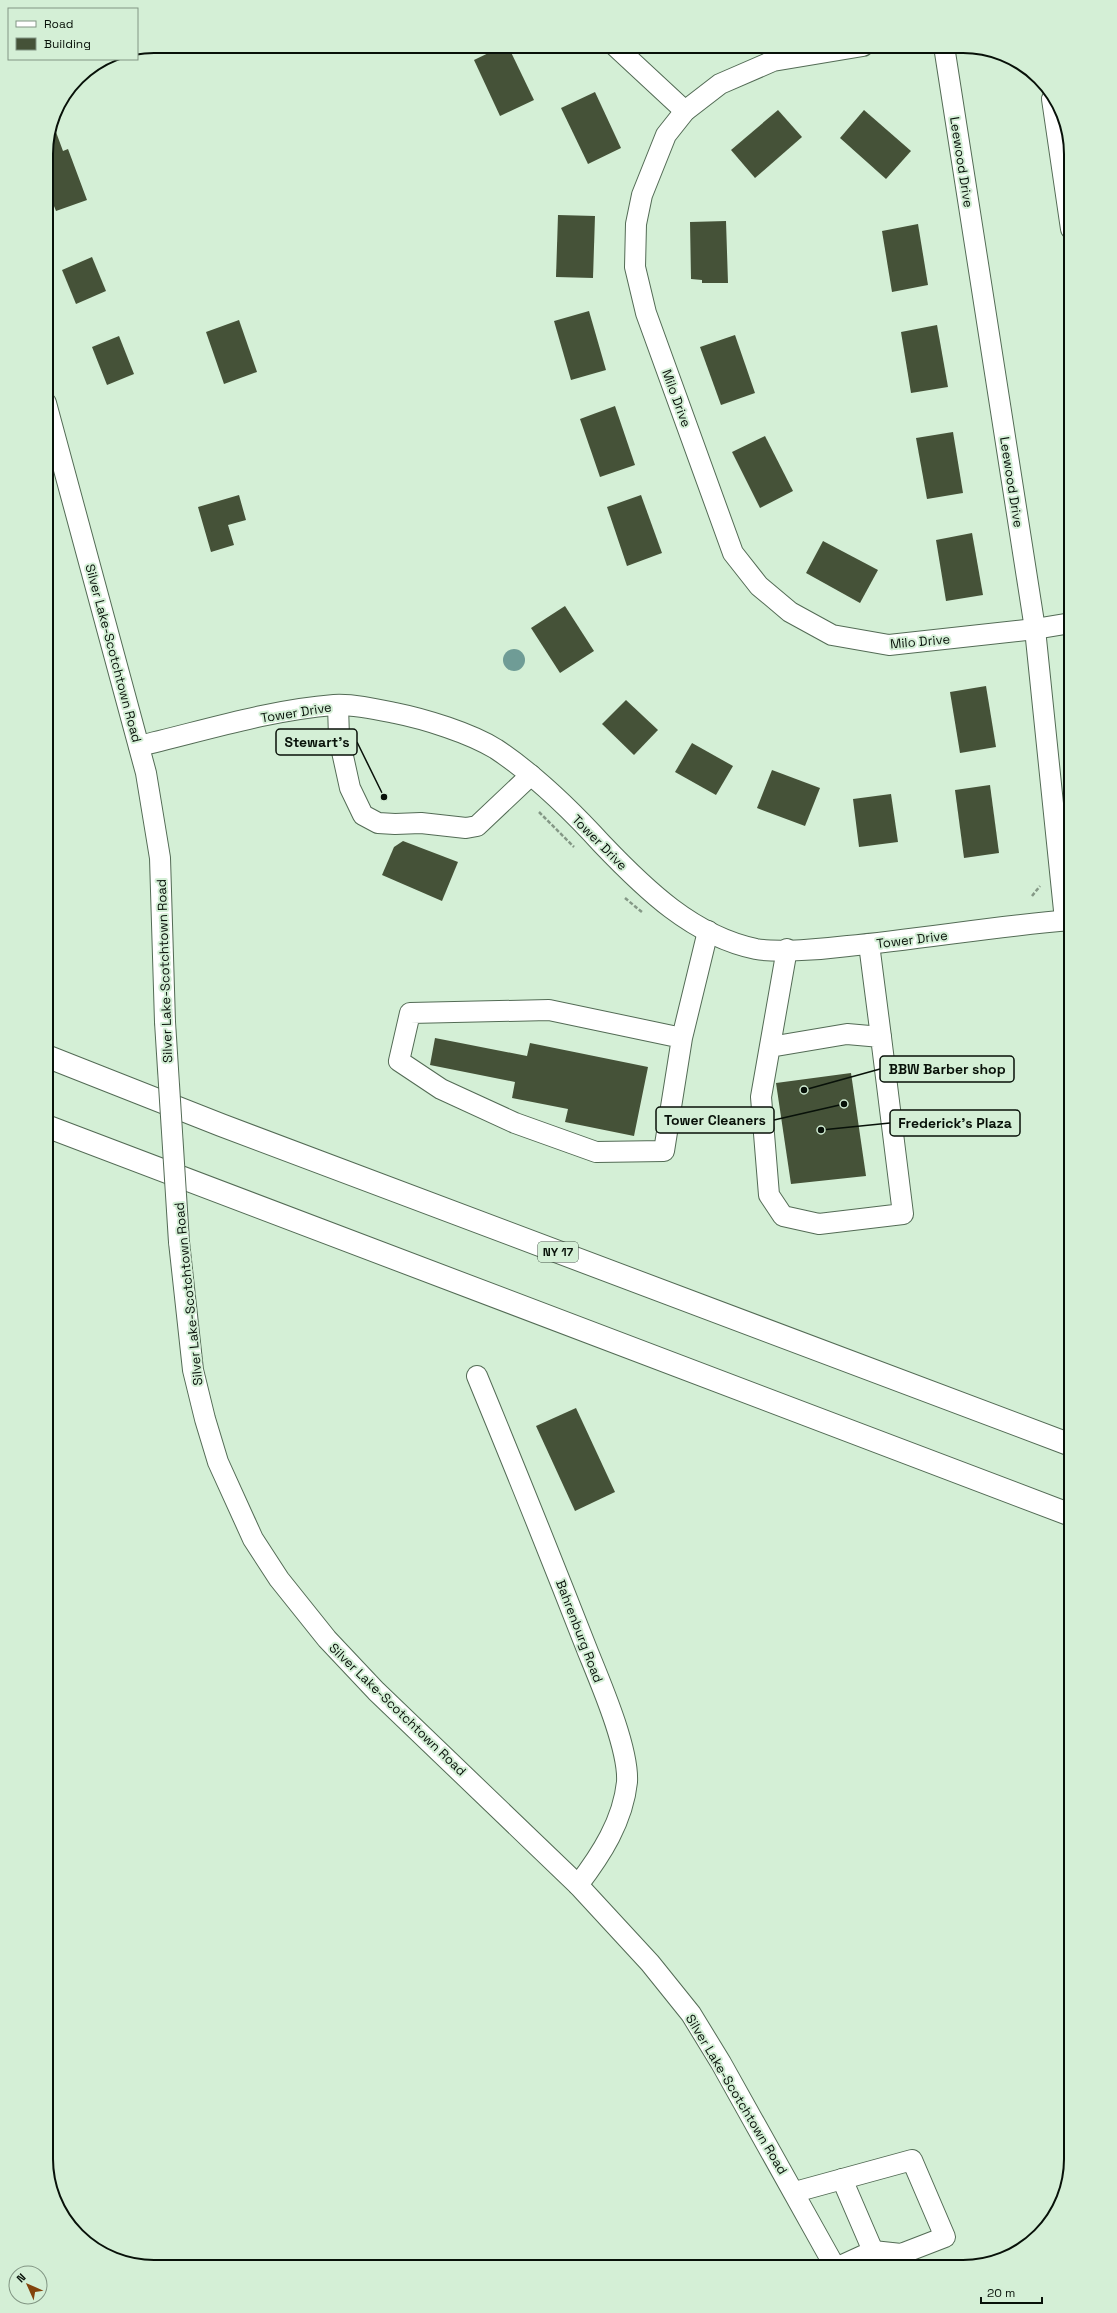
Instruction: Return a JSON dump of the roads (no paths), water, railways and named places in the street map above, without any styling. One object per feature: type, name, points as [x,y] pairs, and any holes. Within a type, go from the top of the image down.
[{"type":"highway","name":"NY 17","points":[[53,1059],[221,1125],[1064,1442]]},
{"type":"highway","points":[[53,1129],[1064,1512]]},
{"type":"street","points":[[623,53],[685,111]]},
{"type":"street","name":"Milo Drive","points":[[821,53],[773,61],[720,84],[685,111],[666,135],[642,194],[636,224],[635,267],[646,313],[733,553],[759,586],[790,612],[832,635],[889,645],[1035,629],[1064,624]]},
{"type":"street","name":"Leewood Drive","points":[[945,53],[1035,629],[1064,885]]},
{"type":"street","points":[[1054,111],[1064,181]]},
{"type":"street","name":"Silver Lake-Scotchtown Road","points":[[53,450],[55,463],[139,746],[146,773],[160,858],[165,1022],[179,1242],[194,1370],[204,1420],[218,1462],[253,1539],[279,1579],[327,1639],[376,1691],[578,1885],[650,1963],[691,2014],[833,2260]]},
{"type":"street","points":[[338,705],[339,738],[350,788],[363,815],[378,823],[421,823],[466,828],[477,826],[531,775]]},
{"type":"street","name":"Tower Drive","points":[[139,746],[295,710],[338,705],[371,708],[426,719],[493,748],[531,775],[588,829],[626,869],[668,907],[718,937],[758,949],[821,949],[1064,920]]},
{"type":"street","points":[[682,1038],[549,1010],[410,1013],[399,1061],[441,1089],[515,1123],[596,1152],[664,1152],[682,1038],[708,931]]},
{"type":"street","points":[[787,949],[774,1013],[770,1047],[761,1097],[769,1194],[784,1216],[819,1224],[903,1214],[869,944]]},
{"type":"street","points":[[770,1047],[847,1034],[881,1037]]},
{"type":"street","name":"Bahrenburg Road","points":[[477,1376],[545,1540],[609,1706],[624,1758],[627,1781],[622,1804],[602,1853],[578,1885]]},
{"type":"street","points":[[795,2192],[912,2160],[945,2237],[901,2254],[873,2251],[853,2260]]},
{"type":"street","points":[[842,2179],[873,2251]]},
{"type":"water","points":[[514,649],[522,652],[525,660],[522,668],[514,671],[506,668],[503,660],[506,652]]},
{"type":"place","name":"Stewart's","points":[[384,797]]},
{"type":"place","name":"BBW Barber shop","points":[[804,1090]]},
{"type":"place","name":"Tower Cleaners","points":[[844,1104]]},
{"type":"place","name":"Frederick's Plaza","points":[[821,1130]]}]
